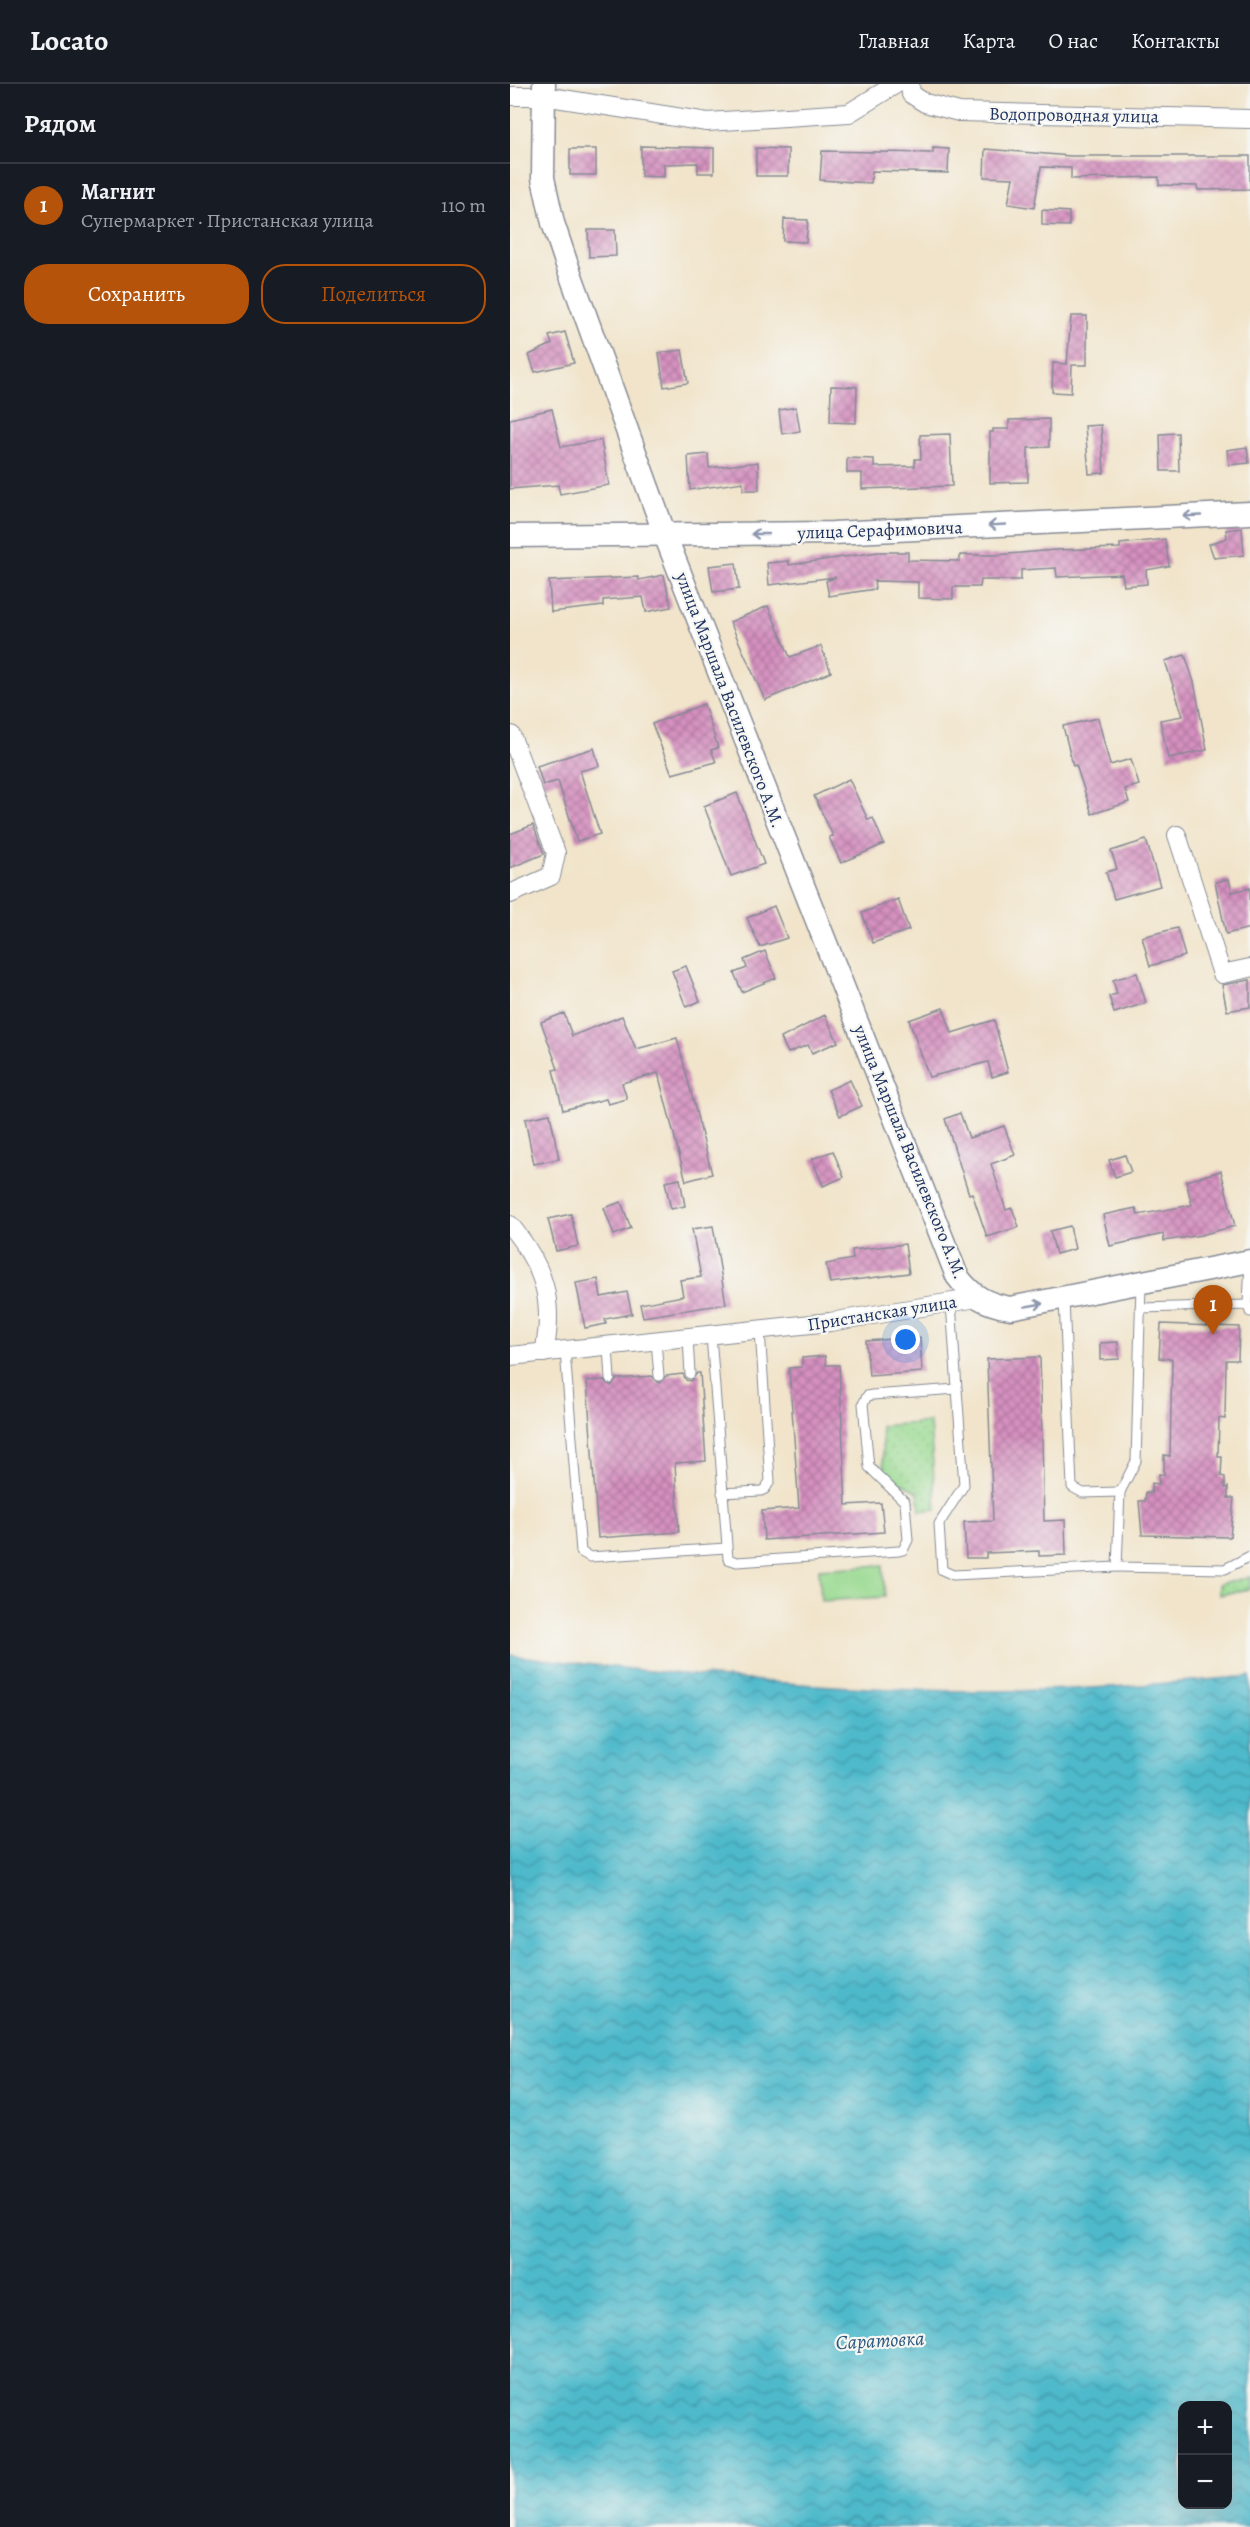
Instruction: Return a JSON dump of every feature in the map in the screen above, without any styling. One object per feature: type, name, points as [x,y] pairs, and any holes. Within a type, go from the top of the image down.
[{"type":"street","points":[[510,96],[544,90],[707,122],[849,113],[896,84]]},
{"type":"street","name":"Водопроводная улица","points":[[910,84],[911,94],[925,103],[959,112],[1250,119]]},
{"type":"street","name":"улица Маршала Василевского А.М.","points":[[544,90],[543,178],[553,223],[665,535],[949,1257],[957,1276],[977,1299]]},
{"type":"street","name":"улица Серафимовича","points":[[510,536],[833,533],[1250,513]]},
{"type":"street","points":[[510,894],[550,876],[556,853],[511,735]]},
{"type":"street","points":[[1177,835],[1222,974],[1250,968]]},
{"type":"street","points":[[510,1226],[528,1248],[544,1286],[551,1322],[544,1353]]},
{"type":"street","name":"Пристанская улица","points":[[510,1356],[830,1322],[977,1299],[988,1304],[1010,1308],[1250,1261]]},
{"type":"lane","points":[[1140,1308],[1249,1308],[1250,1261]]},
{"type":"lane","points":[[1117,1567],[1120,1492],[1136,1461],[1141,1284]]},
{"type":"lane","points":[[1064,1299],[1072,1487],[1083,1493],[1120,1492]]},
{"type":"lane","points":[[951,1303],[964,1485],[939,1524],[942,1570],[953,1575],[1117,1567],[1225,1569],[1250,1556]]},
{"type":"lane","points":[[722,1493],[761,1491],[770,1481],[760,1330]]},
{"type":"lane","points":[[711,1335],[726,1548],[728,1559],[737,1562],[903,1550],[908,1540],[905,1502],[868,1467],[865,1400],[872,1395],[957,1389]]},
{"type":"lane","points":[[687,1338],[690,1374]]},
{"type":"lane","points":[[656,1341],[659,1376]]},
{"type":"lane","points":[[608,1346],[610,1379]]},
{"type":"lane","points":[[565,1351],[580,1552],[590,1557],[726,1548]]},
{"type":"green space","points":[[930,1422],[936,1509],[920,1511],[918,1492],[884,1473],[881,1426]]},
{"type":"green space","points":[[883,1565],[885,1597],[821,1601],[819,1569]]},
{"type":"green space","points":[[1250,1577],[1250,1589],[1219,1595],[1219,1584]]},
{"type":"water","name":"Саратовка","points":[[510,1655],[716,1677],[923,1690],[1004,1691],[1086,1688],[1250,1676],[1250,2527],[510,2527]]},
{"type":"building","points":[[641,146],[714,148],[714,173],[698,173],[698,163],[664,164],[664,177],[641,176]]},
{"type":"building","points":[[756,148],[788,149],[788,176],[756,176]]},
{"type":"building","points":[[933,148],[949,149],[948,173],[872,171],[871,183],[820,180],[822,151],[933,153]]},
{"type":"building","points":[[570,149],[596,149],[596,175],[570,175]]},
{"type":"building","points":[[985,149],[1071,156],[1250,156],[1250,189],[1198,190],[1197,186],[1159,185],[1159,177],[1071,179],[1071,168],[1041,167],[1034,208],[1008,204],[1013,178],[984,177]]},
{"type":"building","points":[[1042,210],[1069,212],[1069,226],[1042,225]]},
{"type":"building","points":[[784,219],[808,220],[806,242],[783,241]]},
{"type":"building","points":[[588,230],[615,230],[616,256],[589,257]]},
{"type":"building","points":[[1071,316],[1087,316],[1087,365],[1072,365],[1071,393],[1052,392],[1053,363],[1067,364]]},
{"type":"building","points":[[565,332],[574,363],[535,372],[529,355],[552,344],[549,336]]},
{"type":"building","points":[[682,350],[688,383],[664,387],[659,353]]},
{"type":"building","points":[[831,386],[857,387],[856,423],[830,422]]},
{"type":"building","points":[[796,407],[800,431],[782,434],[779,410]]},
{"type":"building","points":[[552,409],[561,447],[601,440],[609,485],[560,494],[558,485],[510,489],[510,419]]},
{"type":"building","points":[[1049,419],[1049,447],[1028,448],[1028,482],[990,483],[990,432],[993,432],[993,429],[1009,429],[1009,420]]},
{"type":"building","points":[[1101,425],[1104,473],[1089,474],[1085,426]]},
{"type":"building","points":[[1178,433],[1179,471],[1161,471],[1160,434]]},
{"type":"building","points":[[950,434],[952,486],[862,489],[862,473],[847,473],[847,458],[874,459],[874,467],[915,466],[915,459],[921,459],[920,435]]},
{"type":"building","points":[[1247,447],[1249,463],[1229,465],[1227,450]]},
{"type":"building","points":[[708,454],[709,468],[758,462],[759,490],[743,490],[743,482],[690,490],[688,456]]},
{"type":"building","points":[[1242,528],[1244,555],[1214,558],[1209,544],[1227,538],[1226,530]]},
{"type":"building","points":[[1165,539],[1169,566],[1146,570],[1147,584],[1124,586],[1122,574],[1057,577],[1056,568],[1021,570],[1021,580],[981,580],[980,587],[953,587],[953,599],[918,598],[918,582],[874,581],[875,589],[829,596],[826,581],[836,577],[769,585],[767,563],[789,561],[789,565],[878,552],[908,552],[908,560],[960,561],[960,555],[1120,548],[1120,544]]},
{"type":"building","points":[[736,563],[739,589],[713,592],[709,566]]},
{"type":"building","points":[[664,575],[671,607],[646,612],[643,597],[603,600],[603,606],[551,612],[549,581],[638,577],[639,580]]},
{"type":"building","points":[[768,606],[790,657],[821,646],[831,672],[765,700],[730,622]]},
{"type":"building","points":[[1185,655],[1194,682],[1207,750],[1168,758],[1160,720],[1183,716],[1165,661]]},
{"type":"building","points":[[704,704],[718,748],[711,750],[716,762],[672,774],[652,724]]},
{"type":"building","points":[[1098,718],[1110,765],[1131,759],[1139,785],[1125,789],[1129,802],[1092,814],[1076,765],[1073,766],[1063,726]]},
{"type":"building","points":[[594,748],[599,766],[580,771],[600,834],[577,841],[558,781],[543,785],[537,766]]},
{"type":"building","points":[[849,779],[868,820],[873,818],[884,844],[841,863],[829,837],[833,836],[814,796]]},
{"type":"building","points":[[737,793],[764,864],[731,876],[704,806]]},
{"type":"building","points":[[533,825],[544,854],[510,868],[510,834]]},
{"type":"building","points":[[1146,840],[1160,886],[1114,899],[1106,872],[1117,869],[1111,851]]},
{"type":"building","points":[[1229,879],[1232,892],[1250,888],[1250,928],[1226,934],[1215,882]]},
{"type":"building","points":[[898,899],[909,930],[873,943],[862,913]]},
{"type":"building","points":[[774,906],[787,938],[760,947],[747,918]]},
{"type":"building","points":[[1177,928],[1185,956],[1150,966],[1142,937]]},
{"type":"building","points":[[765,951],[776,978],[742,992],[734,973],[747,968],[744,960]]},
{"type":"building","points":[[686,966],[700,1001],[686,1007],[672,971]]},
{"type":"building","points":[[1137,973],[1146,1003],[1114,1013],[1109,996],[1117,994],[1113,980]]},
{"type":"building","points":[[1250,980],[1250,1007],[1227,1011],[1222,985]]},
{"type":"building","points":[[943,1008],[952,1033],[994,1020],[1008,1072],[992,1077],[988,1062],[929,1077],[909,1020]]},
{"type":"building","points":[[564,1013],[572,1036],[622,1016],[636,1049],[677,1038],[712,1174],[686,1181],[658,1073],[622,1083],[627,1099],[608,1104],[606,1099],[563,1110],[553,1070],[558,1069],[541,1022]]},
{"type":"building","points":[[825,1015],[838,1042],[812,1053],[808,1045],[788,1053],[781,1038]]},
{"type":"building","points":[[850,1080],[862,1106],[840,1116],[828,1090]]},
{"type":"building","points":[[960,1113],[969,1138],[1004,1126],[1015,1155],[991,1164],[1006,1210],[1012,1208],[1019,1227],[987,1237],[972,1193],[969,1194],[945,1119]]},
{"type":"building","points":[[550,1114],[559,1159],[534,1164],[525,1119]]},
{"type":"building","points":[[833,1151],[844,1177],[823,1186],[812,1159]]},
{"type":"building","points":[[1125,1155],[1131,1172],[1115,1177],[1109,1160]]},
{"type":"building","points":[[1221,1171],[1235,1226],[1164,1241],[1163,1234],[1110,1246],[1103,1215],[1136,1208],[1138,1215],[1192,1205],[1186,1181]]},
{"type":"building","points":[[680,1179],[685,1206],[671,1209],[665,1182]]},
{"type":"building","points":[[621,1202],[631,1228],[614,1235],[604,1208]]},
{"type":"building","points":[[571,1214],[578,1246],[556,1251],[548,1219]]},
{"type":"building","points":[[713,1226],[726,1304],[643,1317],[640,1304],[683,1296],[680,1280],[701,1277],[692,1229]]},
{"type":"building","points":[[1070,1226],[1075,1249],[1056,1254],[1050,1231]]},
{"type":"building","points":[[905,1244],[909,1273],[830,1283],[826,1264],[853,1259],[852,1250]]},
{"type":"building","points":[[598,1279],[601,1297],[627,1292],[632,1314],[605,1319],[606,1324],[585,1328],[576,1283]]},
{"type":"building","points":[[1161,1324],[1239,1327],[1238,1360],[1226,1360],[1225,1419],[1219,1418],[1218,1457],[1222,1457],[1221,1476],[1225,1477],[1228,1498],[1234,1498],[1230,1537],[1142,1535],[1139,1501],[1145,1501],[1146,1492],[1151,1493],[1152,1483],[1159,1484],[1159,1474],[1164,1475],[1164,1455],[1170,1456],[1172,1359],[1159,1358]]},
{"type":"building","points":[[920,1337],[922,1372],[869,1376],[866,1341]]},
{"type":"building","points":[[1118,1342],[1119,1359],[1100,1360],[1100,1343]]},
{"type":"building","points":[[825,1356],[826,1365],[839,1365],[846,1505],[881,1503],[884,1532],[764,1540],[762,1511],[799,1508],[789,1368],[802,1367],[802,1358]]},
{"type":"building","points":[[1040,1357],[1044,1521],[1065,1520],[1066,1555],[1039,1556],[1039,1551],[986,1553],[986,1558],[966,1558],[964,1522],[993,1521],[987,1359]]},
{"type":"building","points":[[697,1373],[700,1373],[706,1461],[675,1463],[679,1532],[598,1538],[587,1381],[603,1380],[611,1386],[617,1379],[652,1376],[659,1383],[666,1376],[683,1374],[686,1380],[691,1381]]},
{"type":"place","name":"Магнит","points":[[1213,1335]]}]
